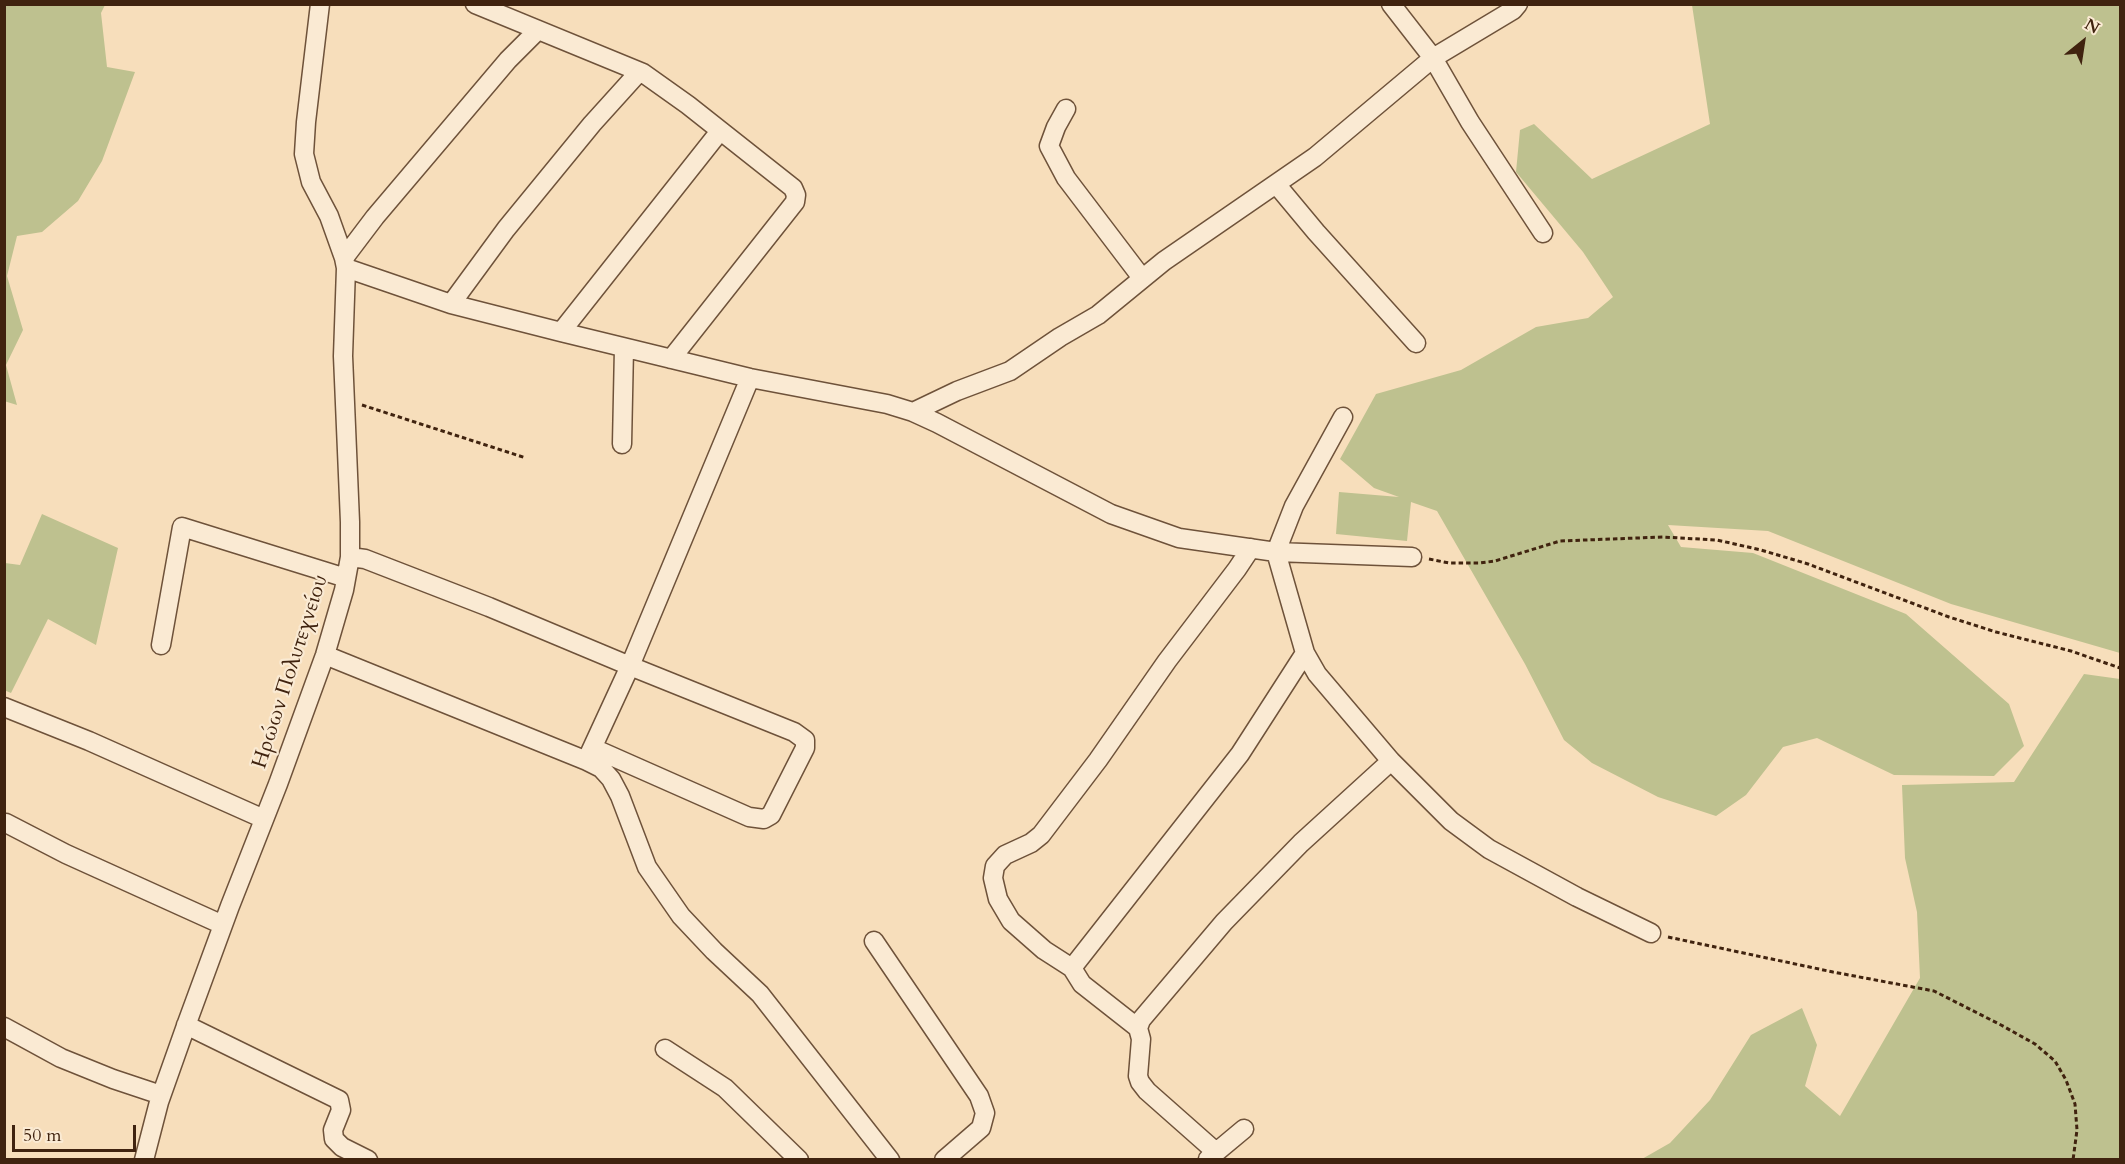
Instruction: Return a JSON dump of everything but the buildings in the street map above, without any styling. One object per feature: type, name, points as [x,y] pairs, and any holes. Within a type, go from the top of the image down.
[{"type":"street","name":"Ηρώων Πολυτεχνείου","points":[[144,1160],[161,1095],[186,1025],[325,655],[350,557],[343,356],[345,263],[329,216],[311,182],[304,154],[320,4]]},
{"type":"street","points":[[475,4],[639,72],[688,105],[793,188],[796,195],[795,202],[671,360]]},
{"type":"street","points":[[1391,4],[1432,58],[1470,122],[1544,233]]},
{"type":"street","points":[[913,412],[1010,370],[1098,315],[1142,278],[1315,157],[1432,58],[1513,10],[1518,4]]},
{"type":"street","points":[[538,30],[508,60],[382,209],[345,263],[451,304],[671,360],[750,378],[887,404],[913,412],[1111,514],[1179,538],[1276,552],[1412,557]]},
{"type":"street","points":[[451,304],[506,229],[592,124],[639,72]]},
{"type":"street","points":[[1066,109],[1049,146],[1066,178],[1142,278]]},
{"type":"street","points":[[561,332],[720,131]]},
{"type":"street","points":[[1276,184],[1416,343]]},
{"type":"street","points":[[622,444],[624,348]]},
{"type":"street","points":[[590,754],[630,666],[750,378]]},
{"type":"street","points":[[1343,417],[1294,506],[1276,552],[1305,653],[1317,674],[1391,761],[1451,821],[1489,849],[1577,897],[1651,933]]},
{"type":"street","points":[[161,645],[182,527],[346,578]]},
{"type":"street","points":[[1138,1028],[1082,984],[1072,968],[1044,950],[1011,921],[998,899],[993,878],[995,866],[1005,855],[1031,843],[1041,835],[1251,548]]},
{"type":"street","points":[[325,655],[590,754],[749,817],[764,819],[771,816],[805,748],[805,740],[794,732],[489,607],[365,560],[350,557]]},
{"type":"street","points":[[1072,968],[1240,754],[1305,653]]},
{"type":"street","points":[[4,707],[264,819]]},
{"type":"street","points":[[590,754],[611,779],[647,867],[681,916],[760,994],[890,1160]]},
{"type":"street","points":[[1244,1129],[1212,1156],[1147,1091],[1138,1076],[1140,1039],[1138,1028],[1141,1020],[1224,922],[1302,843],[1391,761]]},
{"type":"street","points":[[6,824],[224,926]]},
{"type":"street","points":[[874,941],[979,1096],[985,1113],[981,1128],[944,1160]]},
{"type":"street","points":[[186,1025],[339,1100],[341,1110],[333,1130],[334,1139],[342,1147],[368,1160]]},
{"type":"street","points":[[4,1027],[61,1058],[112,1079],[161,1095]]},
{"type":"street","points":[[665,1049],[725,1088],[799,1160]]},
{"type":"path","points":[[346,401],[526,458]]},
{"type":"path","points":[[1412,557],[1480,563],[1496,561],[1560,541],[1663,537],[1717,540],[1808,564],[1948,617],[2071,651],[2121,668]]},
{"type":"path","points":[[1651,933],[1934,991],[2001,1025],[2035,1044],[2055,1061],[2066,1080],[2075,1104],[2077,1130],[2073,1160]]},
{"type":"green space","points":[[5,4],[105,5],[101,13],[107,67],[135,72],[102,161],[78,201],[42,232],[17,236],[7,276],[23,330],[6,365],[17,405],[4,401]]},
{"type":"green space","points":[[1692,5],[2120,5],[2120,653],[1951,604],[1768,531],[1668,525],[1681,547],[1753,553],[1906,614],[2009,704],[2024,746],[1994,776],[1894,775],[1817,738],[1783,747],[1746,795],[1716,816],[1658,797],[1592,763],[1564,740],[1525,664],[1437,511],[1411,502],[1407,541],[1336,534],[1339,492],[1399,497],[1374,488],[1340,459],[1376,394],[1461,370],[1536,327],[1588,318],[1613,297],[1583,252],[1516,172],[1520,130],[1534,124],[1592,179],[1710,124]]},
{"type":"green space","points":[[42,514],[118,548],[96,645],[48,619],[11,693],[4,690],[5,563],[20,565]]},
{"type":"green space","points":[[2084,674],[2120,679],[2120,1159],[1642,1159],[1670,1143],[1710,1100],[1751,1035],[1802,1008],[1817,1045],[1805,1086],[1840,1116],[1920,978],[1917,912],[1905,858],[1902,785],[2014,782]]}]
